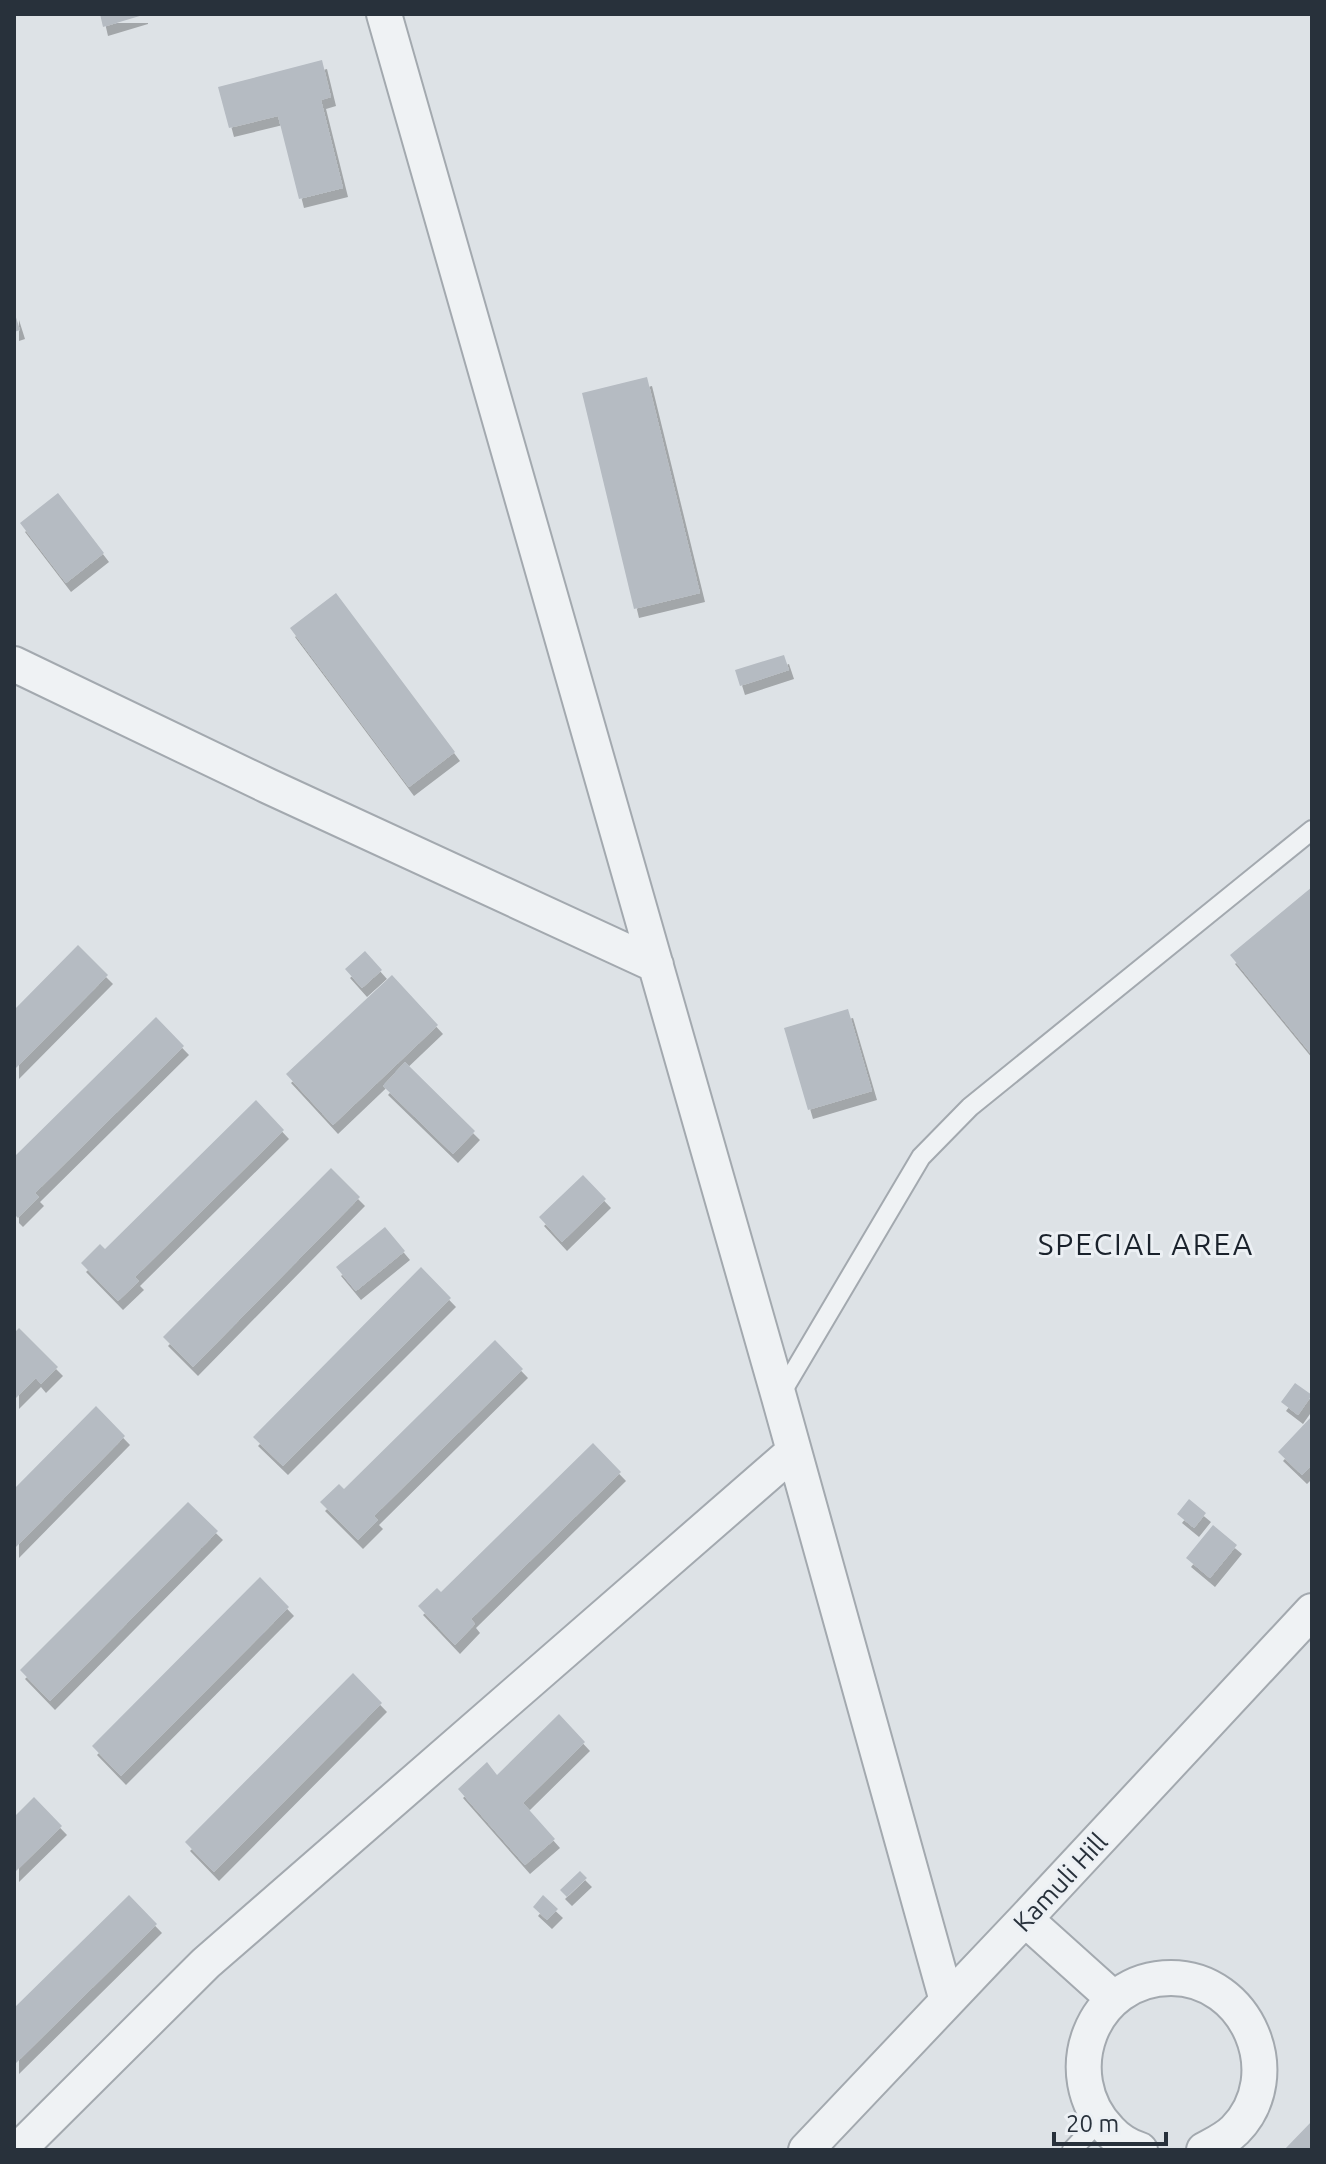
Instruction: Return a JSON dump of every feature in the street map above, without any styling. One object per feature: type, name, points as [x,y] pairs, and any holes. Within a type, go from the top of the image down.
[{"type":"street","points":[[384,14],[779,1397],[947,2001]]},
{"type":"street","points":[[14,664],[268,786],[656,965]]},
{"type":"street","points":[[18,2150],[206,1963],[793,1452]]},
{"type":"street","name":"Kamuli Hill","points":[[806,2150],[1312,1611]]},
{"type":"street","points":[[1025,1919],[1114,1999]]},
{"type":"street","points":[[1118,2139],[1089,2100],[1083,2056],[1088,2034],[1099,2014],[1131,1987],[1151,1980],[1171,1978],[1212,1988],[1229,2000],[1244,2015],[1259,2053],[1260,2074],[1256,2094],[1247,2113],[1236,2129],[1204,2150]]},
{"type":"lane","points":[[779,1397],[921,1157],[970,1107],[1312,830]]},
{"type":"lane","points":[[1072,2150],[1118,2139]]},
{"type":"building","points":[[100,14],[143,14],[143,15],[103,27]]},
{"type":"building","points":[[322,60],[331,97],[321,100],[343,188],[299,199],[278,116],[229,128],[218,87]]},
{"type":"building","points":[[14,311],[20,330],[14,332]]},
{"type":"building","points":[[647,377],[700,593],[634,609],[582,393]]},
{"type":"building","points":[[58,493],[104,553],[66,583],[20,523]]},
{"type":"building","points":[[336,593],[455,752],[409,787],[290,628]]},
{"type":"building","points":[[784,655],[789,670],[740,686],[735,670]]},
{"type":"building","points":[[1312,887],[1312,1055],[1230,955]]},
{"type":"building","points":[[78,945],[108,975],[14,1070],[14,1010]]},
{"type":"building","points":[[365,951],[382,970],[362,988],[345,969]]},
{"type":"building","points":[[392,975],[438,1025],[333,1125],[286,1074]]},
{"type":"building","points":[[848,1009],[872,1091],[808,1110],[784,1028]]},
{"type":"building","points":[[156,1017],[184,1046],[35,1193],[39,1197],[18,1218],[14,1214],[14,1157]]},
{"type":"building","points":[[405,1062],[475,1131],[453,1154],[383,1086]]},
{"type":"building","points":[[256,1100],[284,1130],[135,1277],[139,1281],[118,1301],[81,1263],[100,1244],[105,1249]]},
{"type":"building","points":[[331,1168],[360,1197],[193,1367],[163,1337]]},
{"type":"building","points":[[583,1175],[606,1199],[562,1242],[539,1217]]},
{"type":"building","points":[[385,1227],[405,1251],[356,1291],[336,1267]]},
{"type":"building","points":[[421,1267],[451,1298],[283,1466],[253,1437]]},
{"type":"building","points":[[19,1328],[58,1367],[41,1384],[36,1378],[14,1400],[14,1333]]},
{"type":"building","points":[[495,1340],[523,1369],[374,1516],[378,1520],[358,1540],[320,1502],[339,1484],[344,1489]]},
{"type":"building","points":[[1295,1383],[1312,1395],[1298,1415],[1281,1402]]},
{"type":"building","points":[[96,1406],[125,1436],[14,1549],[14,1489]]},
{"type":"building","points":[[1312,1416],[1312,1465],[1302,1475],[1278,1452]]},
{"type":"building","points":[[593,1443],[621,1472],[471,1619],[475,1624],[455,1645],[418,1606],[437,1588],[441,1592]]},
{"type":"building","points":[[1189,1499],[1206,1513],[1194,1528],[1177,1514]]},
{"type":"building","points":[[188,1502],[218,1531],[50,1701],[20,1670]]},
{"type":"building","points":[[1213,1525],[1237,1545],[1210,1578],[1186,1558]]},
{"type":"building","points":[[260,1577],[289,1607],[121,1776],[92,1746]]},
{"type":"building","points":[[353,1673],[382,1703],[214,1872],[185,1842]]},
{"type":"building","points":[[559,1714],[585,1742],[523,1803],[555,1839],[525,1865],[458,1789],[487,1762],[497,1775]]},
{"type":"building","points":[[34,1797],[62,1826],[14,1873],[14,1817]]},
{"type":"building","points":[[580,1871],[587,1878],[567,1897],[560,1890]]},
{"type":"building","points":[[129,1895],[157,1924],[14,2065],[14,2008]]},
{"type":"building","points":[[543,1895],[558,1909],[547,1920],[533,1907]]},
{"type":"building","points":[[1312,2121],[1312,2150],[1284,2150]]},
{"type":"district","name":"SPECIAL AREA","points":[[1146,1244]]}]
